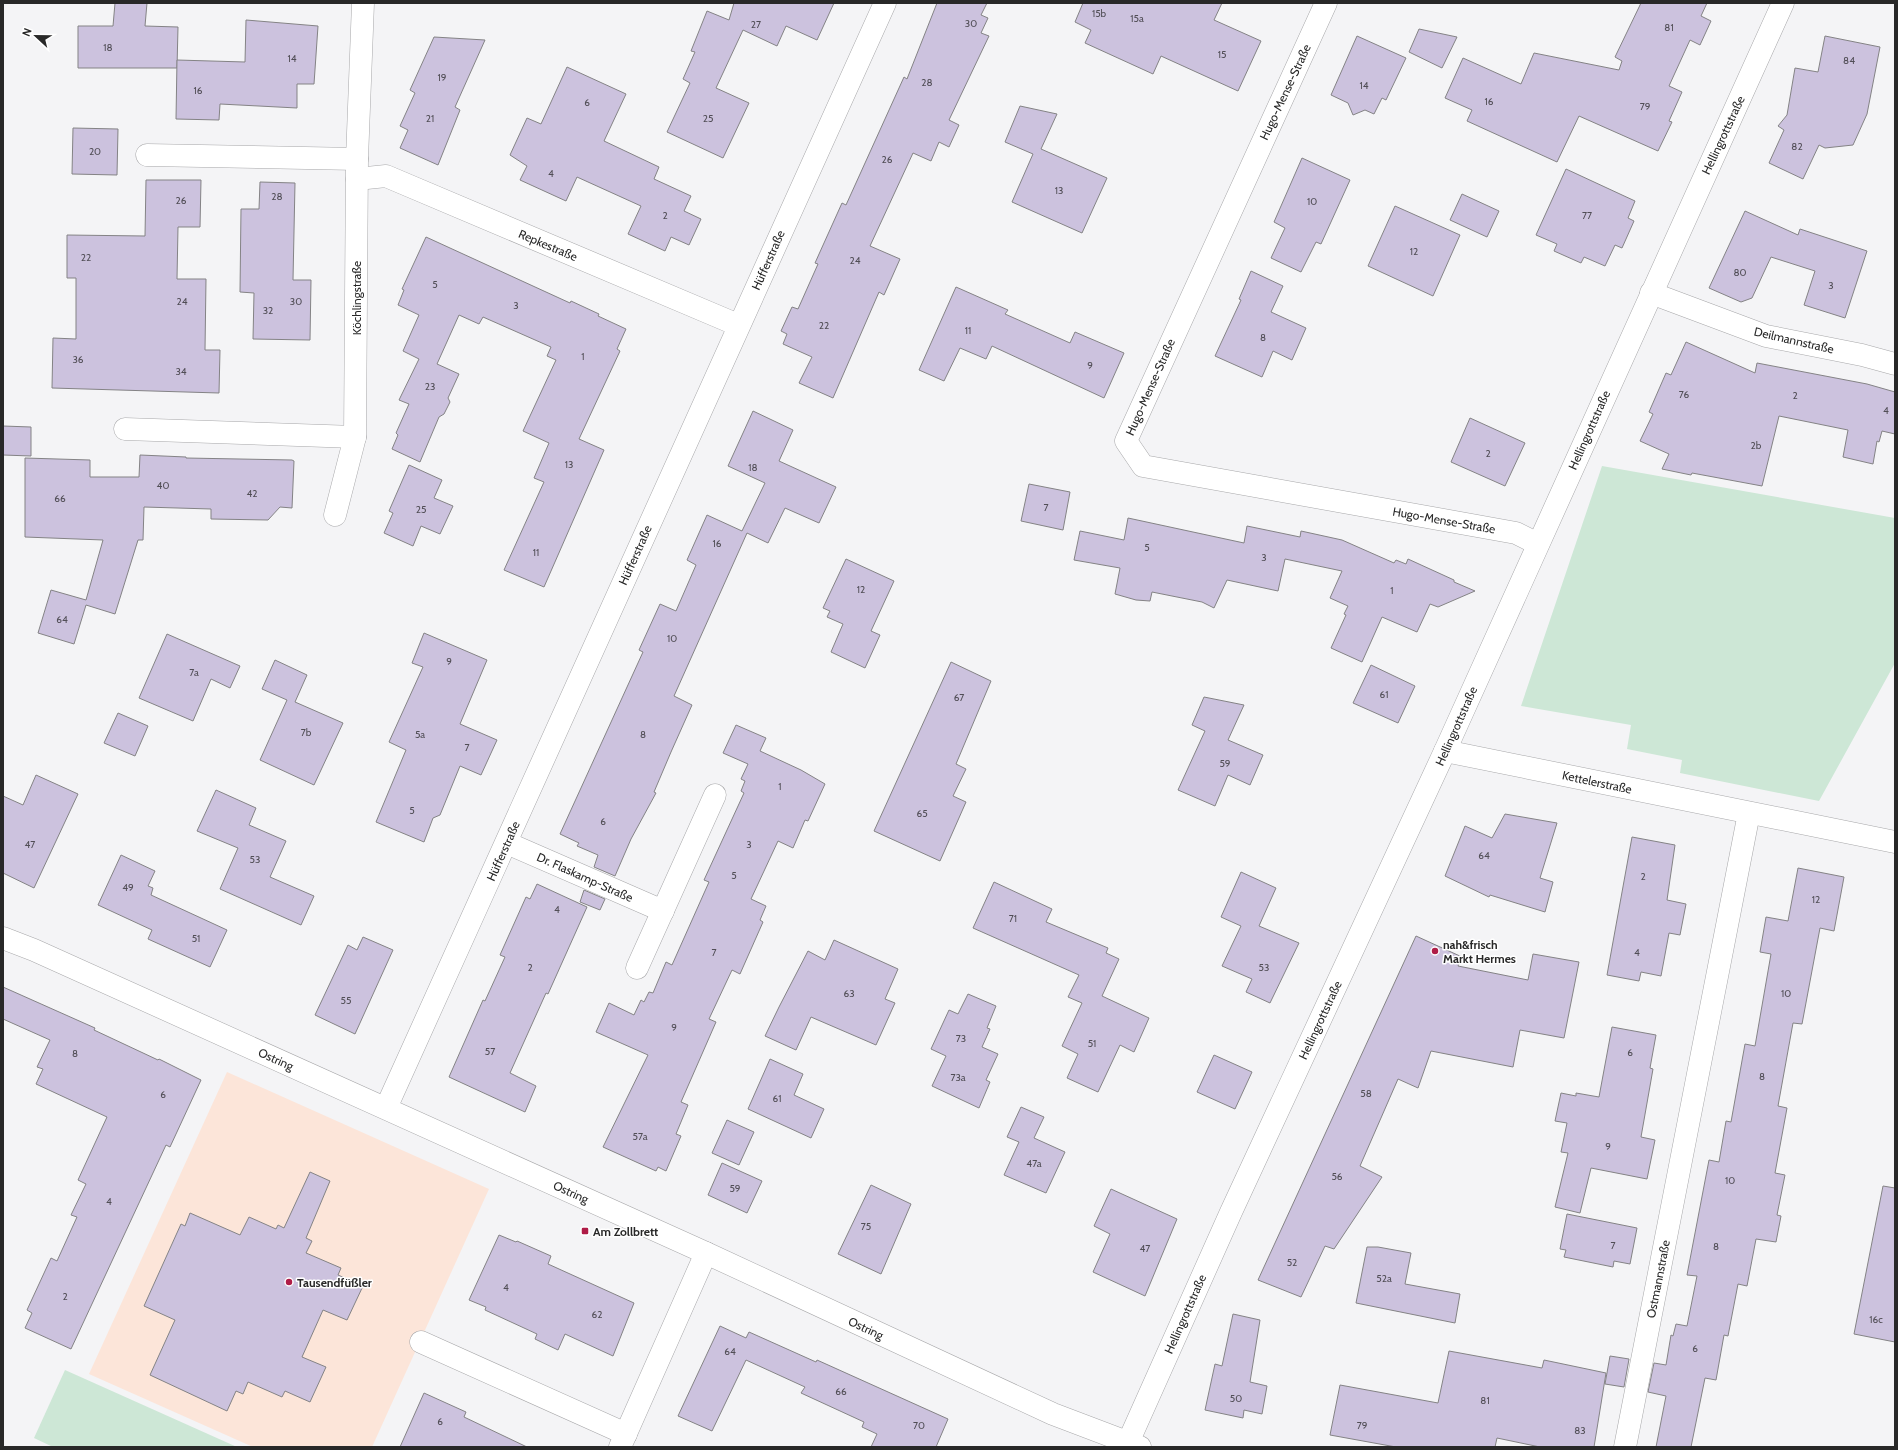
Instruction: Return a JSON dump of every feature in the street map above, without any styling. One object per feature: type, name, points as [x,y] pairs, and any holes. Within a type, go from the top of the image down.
[{"type":"street","name":"Köchlingstraße","points":[[335,515],[356,436],[357,169],[362,3]]},
{"type":"street","name":"Hüfferstraße","points":[[386,1108],[507,843],[884,3]]},
{"type":"street","name":"Hugo-Mense-Straße","points":[[1326,3],[1126,441],[1143,466],[1516,533],[1538,544]]},
{"type":"street","name":"Hellingrottstraße","points":[[1131,1446],[1231,1212],[1445,751],[1650,293],[1783,3]]},
{"type":"street","points":[[147,155],[357,169]]},
{"type":"street","name":"Repkestraße","points":[[357,169],[386,176],[738,326]]},
{"type":"street","name":"Deilmannstraße","points":[[1650,293],[1766,336],[1862,355],[1895,364]]},
{"type":"street","points":[[124,430],[356,436]]},
{"type":"street","name":"Kettelerstraße","points":[[1445,751],[1895,842]]},
{"type":"street","points":[[638,968],[715,795]]},
{"type":"street","name":"Ostmannstraße","points":[[1625,1447],[1749,813]]},
{"type":"street","name":"Dr. Flaskamp-Straße","points":[[507,843],[664,911]]},
{"type":"street","name":"Ostring","points":[[3,938],[386,1108],[706,1253],[1053,1414],[1131,1446]]},
{"type":"street","points":[[421,1342],[623,1441],[706,1253]]},
{"type":"shaded area","name":"Tausendfüßler","points":[[227,1072],[489,1189],[372,1447],[253,1447],[89,1374]]},
{"type":"green space","points":[[1602,466],[1895,518],[1895,663],[1819,801],[1680,773],[1682,760],[1627,749],[1631,725],[1521,706]]},
{"type":"green space","points":[[65,1370],[237,1447],[53,1447],[34,1438]]},
{"type":"building","points":[[115,3],[147,3],[145,26],[178,27],[177,68],[78,68],[78,26],[113,26]]},
{"type":"building","points":[[734,3],[834,3],[817,40],[786,26],[777,46],[743,30],[716,88],[749,103],[723,158],[667,132],[690,83],[683,79],[695,52],[691,51],[707,11],[729,20]]},
{"type":"building","points":[[937,3],[987,3],[981,15],[988,18],[981,33],[989,36],[949,120],[959,125],[949,147],[939,142],[931,161],[913,153],[870,246],[900,259],[884,295],[879,292],[833,398],[799,383],[812,357],[783,344],[787,334],[781,331],[792,307],[798,309],[818,264],[815,263],[842,203],[846,205],[904,77],[907,79]]},
{"type":"building","points":[[1083,3],[1222,3],[1214,20],[1261,41],[1238,91],[1161,56],[1153,74],[1085,43],[1091,30],[1075,22]]},
{"type":"building","points":[[1641,3],[1707,3],[1701,16],[1711,21],[1700,45],[1690,40],[1669,86],[1682,92],[1669,121],[1672,122],[1658,151],[1579,116],[1557,162],[1467,121],[1472,110],[1445,98],[1463,58],[1521,84],[1534,53],[1619,70],[1622,61],[1615,57]]},
{"type":"building","points":[[246,20],[318,26],[314,84],[297,84],[297,108],[220,104],[219,120],[176,119],[177,60],[245,62]]},
{"type":"building","points":[[1419,29],[1457,37],[1442,68],[1409,52]]},
{"type":"building","points":[[1357,36],[1406,58],[1386,100],[1382,98],[1374,114],[1365,110],[1353,115],[1348,103],[1331,95]]},
{"type":"building","points":[[1825,36],[1880,47],[1867,114],[1853,145],[1825,148],[1819,145],[1803,179],[1769,163],[1784,130],[1778,126],[1787,115],[1795,68],[1818,72]]},
{"type":"building","points":[[434,37],[485,40],[455,107],[460,110],[438,165],[400,148],[408,130],[400,126],[415,93],[410,90]]},
{"type":"building","points":[[567,67],[626,94],[604,141],[659,167],[654,179],[691,196],[684,211],[701,219],[689,245],[671,237],[665,251],[628,234],[641,206],[577,177],[566,201],[520,180],[527,166],[510,155],[527,118],[541,124]]},
{"type":"building","points":[[1020,106],[1057,114],[1041,149],[1107,178],[1082,233],[1012,202],[1033,154],[1005,142]]},
{"type":"building","points":[[73,128],[118,129],[117,175],[72,174]]},
{"type":"building","points":[[1302,158],[1350,180],[1321,244],[1316,242],[1301,272],[1271,258],[1285,228],[1274,222]]},
{"type":"building","points":[[1566,169],[1635,201],[1628,218],[1634,221],[1622,248],[1615,245],[1605,266],[1584,257],[1581,263],[1554,251],[1557,244],[1536,235]]},
{"type":"building","points":[[146,180],[201,180],[200,227],[178,227],[177,279],[206,279],[205,350],[220,350],[219,393],[52,388],[53,338],[76,339],[76,278],[67,278],[67,235],[145,236]]},
{"type":"building","points":[[260,182],[295,183],[293,280],[311,280],[310,340],[253,339],[254,293],[240,292],[241,209],[259,209]]},
{"type":"building","points":[[1462,194],[1499,211],[1487,237],[1450,220]]},
{"type":"building","points":[[1395,206],[1460,235],[1433,296],[1368,266]]},
{"type":"building","points":[[1745,211],[1798,235],[1800,229],[1867,251],[1845,318],[1804,305],[1815,271],[1771,257],[1752,298],[1741,302],[1709,288]]},
{"type":"building","points":[[426,237],[570,303],[571,301],[626,329],[617,349],[620,351],[579,439],[604,450],[544,587],[504,570],[544,482],[534,478],[549,443],[523,431],[556,360],[547,356],[551,347],[483,317],[479,324],[459,315],[437,364],[459,374],[448,398],[450,402],[444,414],[439,417],[420,462],[392,449],[398,435],[396,433],[409,404],[399,400],[419,359],[403,351],[419,315],[398,305],[404,290],[402,289]]},
{"type":"building","points":[[1251,271],[1283,286],[1271,312],[1306,328],[1292,360],[1273,351],[1262,377],[1215,356],[1241,300],[1239,299]]},
{"type":"building","points":[[956,287],[1008,310],[1005,314],[1070,343],[1075,332],[1124,353],[1104,398],[992,346],[986,359],[960,348],[944,381],[919,370]]},
{"type":"building","points":[[1686,342],[1755,373],[1757,363],[1867,384],[1895,392],[1895,434],[1882,431],[1879,442],[1877,441],[1873,464],[1843,457],[1848,430],[1779,416],[1762,486],[1662,469],[1669,454],[1640,441],[1653,414],[1649,412],[1666,373],[1671,375]]},
{"type":"building","points":[[753,411],[793,430],[779,461],[836,487],[819,523],[785,508],[768,543],[747,533],[674,696],[692,705],[654,792],[656,793],[631,839],[615,876],[594,867],[598,855],[577,846],[579,843],[560,834],[643,652],[639,650],[660,604],[676,611],[696,565],[687,560],[707,515],[742,531],[765,483],[728,466]]},
{"type":"building","points":[[1470,418],[1525,443],[1505,486],[1451,462]]},
{"type":"building","points":[[3,426],[31,427],[31,456],[3,455]]},
{"type":"building","points":[[140,455],[186,458],[292,460],[294,461],[292,508],[280,507],[268,520],[211,519],[211,509],[144,507],[143,540],[138,540],[115,614],[86,605],[74,644],[38,633],[51,590],[86,600],[103,540],[25,537],[25,458],[90,460],[90,477],[139,477]]},
{"type":"building","points":[[409,465],[442,480],[434,498],[453,506],[440,534],[421,526],[413,546],[384,533],[393,513],[389,511]]},
{"type":"building","points":[[1029,484],[1070,492],[1063,530],[1021,521]]},
{"type":"building","points":[[1128,518],[1244,543],[1247,526],[1300,537],[1301,531],[1342,540],[1394,563],[1396,560],[1406,564],[1408,559],[1475,591],[1438,607],[1430,604],[1417,632],[1382,617],[1362,662],[1331,648],[1346,615],[1344,614],[1348,606],[1330,598],[1342,571],[1285,559],[1278,591],[1227,580],[1214,608],[1202,602],[1152,592],[1150,601],[1136,600],[1115,594],[1120,568],[1074,560],[1080,531],[1124,540]]},
{"type":"building","points":[[846,559],[894,581],[871,631],[880,635],[865,668],[831,652],[843,624],[827,617],[830,611],[823,608]]},
{"type":"building","points":[[424,633],[487,660],[460,724],[497,740],[481,775],[460,766],[440,815],[433,818],[424,842],[376,822],[406,750],[389,742],[423,667],[412,663]]},
{"type":"building","points":[[167,634],[240,666],[230,688],[211,679],[193,721],[139,698]]},
{"type":"building","points":[[275,660],[307,675],[295,702],[343,723],[314,785],[260,760],[287,700],[262,689]]},
{"type":"building","points":[[951,662],[991,681],[956,764],[966,769],[953,796],[966,802],[940,861],[874,831]]},
{"type":"building","points":[[1371,665],[1415,686],[1398,723],[1353,703]]},
{"type":"building","points":[[1204,697],[1244,705],[1228,740],[1263,755],[1250,785],[1228,775],[1215,806],[1178,790],[1205,731],[1192,725]]},
{"type":"building","points":[[118,713],[148,726],[135,756],[104,743]]},
{"type":"building","points":[[736,725],[766,738],[760,751],[801,770],[825,784],[808,821],[805,820],[793,848],[778,841],[751,899],[766,906],[760,920],[763,922],[740,974],[732,970],[709,1019],[716,1022],[681,1102],[688,1105],[676,1134],[681,1136],[666,1171],[658,1167],[656,1171],[603,1147],[648,1055],[596,1032],[609,1003],[634,1015],[641,1000],[644,1002],[649,992],[653,993],[666,962],[672,965],[709,882],[704,880],[744,793],[741,791],[745,781],[741,779],[748,764],[723,753]]},
{"type":"building","points":[[36,775],[78,794],[34,888],[3,873],[3,796],[23,805]]},
{"type":"building","points":[[216,790],[256,808],[249,825],[286,841],[270,877],[314,896],[301,925],[220,889],[238,848],[197,831]]},
{"type":"building","points":[[1505,814],[1557,823],[1540,878],[1553,882],[1545,912],[1490,895],[1489,897],[1445,876],[1465,826],[1492,838]]},
{"type":"building","points":[[1632,837],[1675,845],[1667,900],[1686,904],[1680,935],[1669,933],[1661,976],[1641,972],[1639,981],[1607,975]]},
{"type":"building","points":[[121,855],[155,871],[148,886],[153,888],[151,895],[227,930],[210,967],[148,939],[152,930],[98,905]]},
{"type":"building","points":[[1798,868],[1844,877],[1834,931],[1820,928],[1802,1024],[1793,1023],[1778,1106],[1787,1108],[1775,1173],[1785,1175],[1777,1215],[1781,1216],[1776,1242],[1756,1239],[1747,1286],[1738,1284],[1728,1336],[1724,1335],[1716,1380],[1705,1378],[1691,1447],[1656,1447],[1666,1396],[1648,1392],[1654,1363],[1666,1365],[1671,1335],[1673,1336],[1676,1324],[1687,1326],[1697,1276],[1687,1275],[1709,1160],[1719,1162],[1726,1121],[1731,1122],[1745,1044],[1755,1046],[1771,954],[1760,952],[1766,917],[1788,921]]},
{"type":"building","points":[[1241,872],[1276,888],[1259,926],[1299,943],[1270,1003],[1246,992],[1252,979],[1222,966],[1241,926],[1221,917]]},
{"type":"building","points":[[994,882],[1052,909],[1046,922],[1108,948],[1106,953],[1119,959],[1102,996],[1149,1018],[1134,1052],[1120,1045],[1098,1092],[1067,1078],[1078,1054],[1062,1046],[1082,1003],[1068,997],[1079,975],[973,928]]},
{"type":"building","points":[[537,884],[587,907],[548,994],[546,993],[510,1073],[536,1086],[525,1112],[449,1077],[483,1000],[485,1001],[505,957],[500,955],[526,897],[530,899]]},
{"type":"building","points":[[584,890],[605,899],[600,910],[580,902]]},
{"type":"building","points":[[1416,936],[1462,957],[1458,966],[1528,980],[1533,954],[1579,962],[1564,1038],[1520,1030],[1513,1067],[1431,1051],[1418,1088],[1398,1079],[1360,1166],[1382,1177],[1334,1249],[1325,1246],[1301,1297],[1258,1280]]},
{"type":"building","points":[[363,937],[393,950],[355,1034],[315,1015],[348,945],[357,950]]},
{"type":"building","points":[[834,940],[898,969],[885,999],[895,1003],[876,1045],[811,1017],[796,1050],[765,1036],[808,951],[825,960]]},
{"type":"building","points":[[3,987],[95,1028],[94,1030],[158,1060],[159,1059],[201,1080],[170,1147],[166,1145],[71,1349],[25,1328],[32,1313],[27,1310],[51,1258],[57,1261],[77,1217],[71,1215],[86,1184],[78,1180],[107,1117],[36,1084],[43,1069],[37,1067],[50,1040],[3,1019]]},
{"type":"building","points":[[968,994],[996,1006],[987,1028],[990,1029],[982,1047],[998,1054],[986,1080],[990,1082],[979,1108],[932,1086],[946,1056],[931,1049],[949,1010],[958,1014]]},
{"type":"building","points":[[1612,1027],[1656,1035],[1650,1068],[1653,1069],[1641,1137],[1655,1140],[1647,1179],[1591,1168],[1580,1213],[1555,1207],[1568,1153],[1561,1152],[1567,1123],[1555,1121],[1561,1093],[1576,1096],[1576,1093],[1599,1097]]},
{"type":"building","points":[[1214,1055],[1252,1072],[1235,1109],[1197,1092]]},
{"type":"building","points":[[770,1059],[803,1074],[794,1095],[824,1109],[811,1138],[748,1109]]},
{"type":"building","points":[[1021,1107],[1044,1117],[1034,1138],[1065,1152],[1046,1193],[1004,1175],[1019,1142],[1007,1137]]},
{"type":"building","points":[[727,1120],[754,1132],[739,1165],[712,1153]]},
{"type":"building","points":[[722,1163],[762,1181],[747,1213],[708,1195]]},
{"type":"building","points":[[310,1172],[330,1181],[306,1238],[312,1241],[306,1253],[341,1268],[338,1275],[363,1286],[347,1320],[323,1310],[302,1357],[326,1367],[310,1402],[285,1391],[282,1397],[248,1382],[243,1394],[236,1391],[227,1411],[150,1375],[175,1320],[144,1306],[181,1224],[185,1226],[190,1213],[240,1235],[249,1217],[276,1229],[278,1225],[284,1228]]},
{"type":"building","points":[[871,1185],[911,1204],[881,1274],[838,1254]]},
{"type":"building","points":[[1883,1186],[1895,1188],[1895,1342],[1854,1334]]},
{"type":"building","points":[[1111,1189],[1177,1219],[1145,1296],[1093,1272],[1110,1234],[1094,1226]]},
{"type":"building","points":[[1567,1214],[1637,1228],[1630,1264],[1614,1261],[1613,1267],[1564,1257],[1566,1250],[1560,1249]]},
{"type":"building","points":[[499,1235],[551,1256],[548,1264],[634,1303],[613,1356],[565,1334],[558,1350],[535,1339],[537,1334],[485,1310],[486,1307],[469,1300]]},
{"type":"building","points":[[1367,1247],[1378,1247],[1411,1253],[1405,1284],[1460,1294],[1455,1323],[1356,1303]]},
{"type":"building","points":[[1233,1314],[1260,1320],[1250,1382],[1267,1386],[1262,1414],[1244,1410],[1243,1418],[1205,1410],[1215,1364],[1222,1366]]},
{"type":"building","points":[[720,1326],[746,1338],[749,1332],[816,1362],[817,1360],[948,1419],[936,1447],[871,1447],[877,1434],[862,1427],[864,1422],[801,1393],[805,1387],[746,1360],[712,1431],[678,1416]]},
{"type":"building","points":[[1449,1351],[1542,1368],[1544,1360],[1606,1373],[1594,1447],[1540,1447],[1497,1438],[1495,1447],[1396,1447],[1330,1435],[1340,1385],[1438,1403]]},
{"type":"building","points":[[1610,1356],[1629,1359],[1624,1387],[1605,1384]]},
{"type":"building","points":[[424,1393],[466,1412],[464,1417],[527,1447],[400,1447]]},
{"type":"place","name":"nah&frisch Markt Hermes","points":[[1435,951]]},
{"type":"place","name":"Am Zollbrett","points":[[585,1231]]},
{"type":"place","name":"Tausendfüßler","points":[[289,1282]]}]
